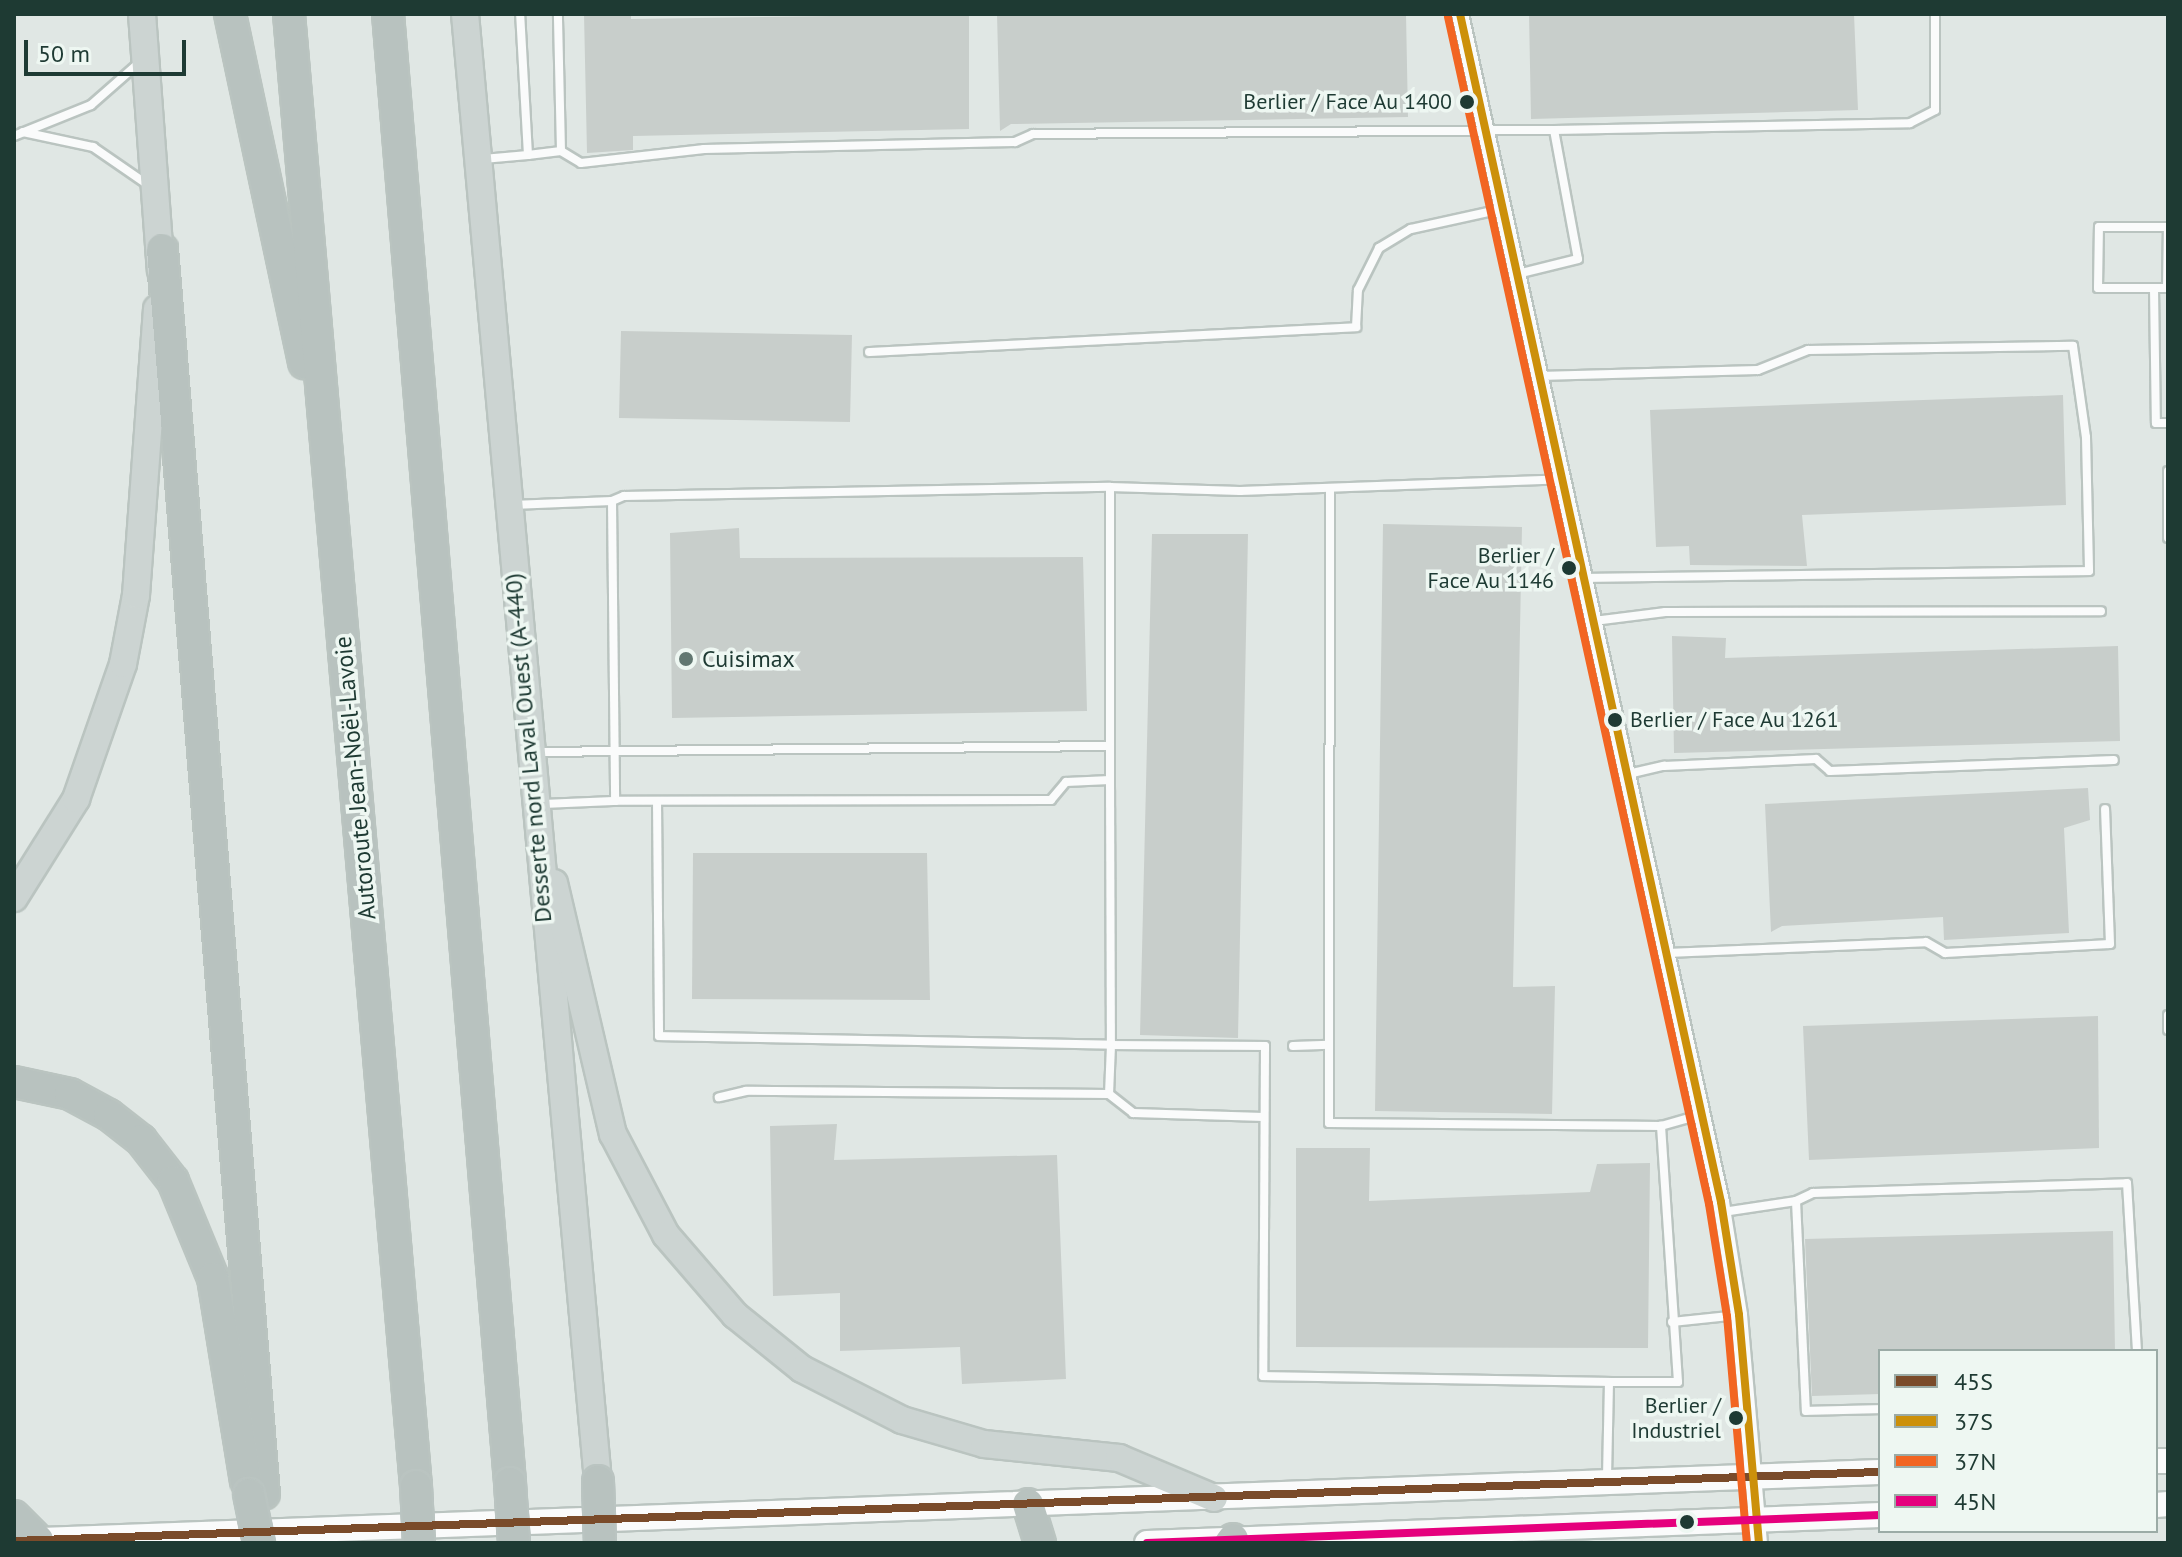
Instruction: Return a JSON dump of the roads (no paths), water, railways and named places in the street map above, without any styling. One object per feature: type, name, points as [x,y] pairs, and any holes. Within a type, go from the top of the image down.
[{"type":"highway","points":[[230,14],[266,205],[328,462]]},
{"type":"highway","name":"Autoroute Jean-Noël-Lavoie","points":[[289,14],[419,1543]]},
{"type":"highway","points":[[388,14],[514,1543]]},
{"type":"highway","points":[[162,249],[259,1543]]},
{"type":"highway","points":[[14,1082],[70,1094],[109,1115],[155,1154],[181,1195],[213,1278],[268,1543]]},
{"type":"highway","points":[[598,1481],[600,1543]]},
{"type":"highway","points":[[1028,1504],[1040,1543]]},
{"type":"highway","points":[[14,1516],[26,1541]]},
{"type":"main road","points":[[14,898],[76,799],[123,664],[137,583],[162,249],[142,14]]},
{"type":"main road","name":"Desserte nord Laval Ouest (A-440)","points":[[465,14],[529,752],[598,1481]]},
{"type":"main road","points":[[534,796],[613,1134],[653,1215],[717,1297],[802,1369],[902,1420],[984,1444],[1119,1458],[1214,1498]]},
{"type":"street","points":[[1460,14],[1723,1212],[1739,1315],[1758,1532]]},
{"type":"street","points":[[26,1541],[1878,1472]]},
{"type":"street","points":[[1147,1543],[1758,1532],[1878,1515]]},
{"type":"lane","points":[[520,14],[528,155]]},
{"type":"lane","points":[[558,14],[561,151]]},
{"type":"lane","points":[[477,159],[561,151],[581,163],[704,149],[1015,142],[1033,134],[1486,132],[1910,123],[1935,110],[1935,14]]},
{"type":"lane","points":[[18,134],[91,105],[146,57]]},
{"type":"lane","points":[[1517,274],[1578,259],[1554,130]]},
{"type":"lane","points":[[18,134],[93,147],[157,192]]},
{"type":"lane","points":[[869,352],[1356,327],[1358,290],[1379,248],[1411,229],[1503,209]]},
{"type":"lane","points":[[2099,227],[2167,227],[2167,288],[2154,288],[2098,288],[2099,227]]},
{"type":"lane","points":[[2154,288],[2156,423],[2168,423]]},
{"type":"lane","points":[[1539,376],[1758,370],[1808,350],[2073,346],[2086,437],[2089,571],[1585,578]]},
{"type":"lane","points":[[2168,471],[2168,538]]},
{"type":"lane","points":[[507,505],[612,501],[624,496],[1110,487],[1330,489],[1563,479]]},
{"type":"lane","points":[[1109,1094],[1110,487]]},
{"type":"lane","points":[[1330,489],[1329,1123],[1661,1126],[1703,1114]]},
{"type":"lane","points":[[612,501],[615,801]]},
{"type":"lane","points":[[1594,621],[1665,612],[2101,611]]},
{"type":"lane","points":[[529,752],[1110,746]]},
{"type":"lane","points":[[1628,774],[1664,766],[1816,759],[1830,771],[2114,760]]},
{"type":"lane","points":[[534,796],[615,801],[1051,800],[1066,782],[1110,780]]},
{"type":"lane","points":[[657,801],[659,1036],[1265,1046],[1263,1376],[1678,1382],[1661,1126]]},
{"type":"lane","points":[[1667,953],[1926,942],[1945,953],[2110,944],[2105,809]]},
{"type":"lane","points":[[2168,1015],[2168,1030]]},
{"type":"lane","points":[[1293,1046],[1329,1045]]},
{"type":"lane","points":[[719,1097],[746,1091],[1109,1094],[1133,1113],[1264,1117]]},
{"type":"lane","points":[[1723,1212],[1796,1201],[1813,1193],[2127,1183],[2137,1349]]},
{"type":"lane","points":[[1796,1201],[1806,1411],[1878,1409]]},
{"type":"lane","points":[[1672,1322],[1739,1315]]},
{"type":"lane","points":[[1607,1483],[1609,1382]]},
{"type":"place","name":"Berlier / Face Au 1400","points":[[1467,102]]},
{"type":"place","name":"Berlier / Face Au 1146","points":[[1569,568]]},
{"type":"place","name":"Cuisimax","points":[[686,659]]},
{"type":"place","name":"Berlier / Face Au 1261","points":[[1615,720]]},
{"type":"place","name":"Berlier / Industriel","points":[[1736,1418]]}]
